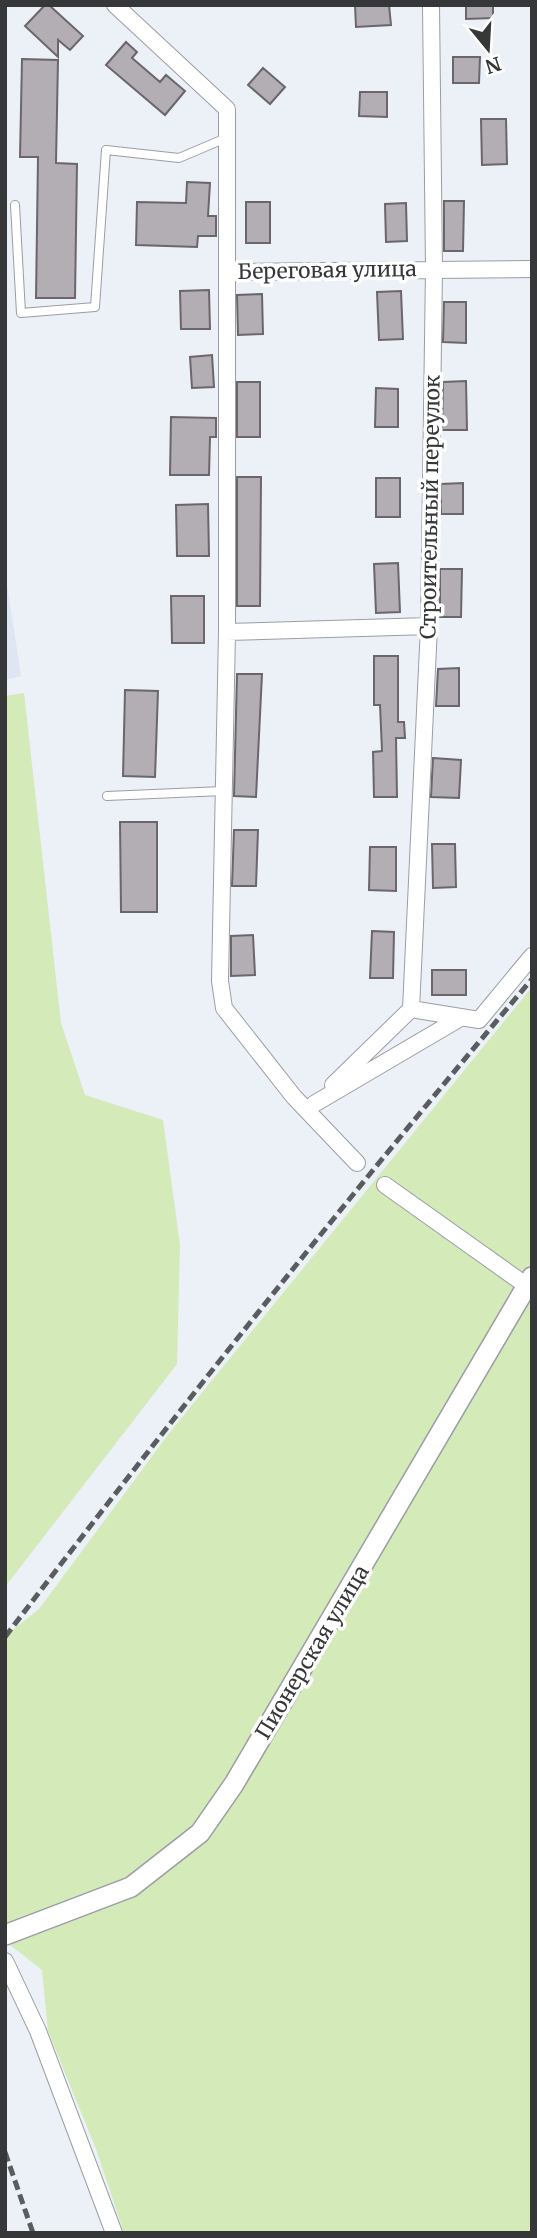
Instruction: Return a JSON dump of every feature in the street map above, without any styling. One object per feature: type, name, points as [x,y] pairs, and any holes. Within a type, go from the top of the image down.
[{"type":"street","name":"Строительный переулок","points":[[411,1009],[429,626],[435,269],[430,5]]},
{"type":"street","name":"Береговая улица","points":[[122,7],[227,109],[227,272],[532,270]]},
{"type":"street","points":[[227,272],[227,632],[220,981],[224,1008],[357,1163]]},
{"type":"street","points":[[227,632],[429,626]]},
{"type":"street","points":[[310,1107],[411,1009],[479,1020],[532,956]]},
{"type":"street","points":[[310,1107],[462,1017]]},
{"type":"street","points":[[385,1185],[529,1282]]},
{"type":"street","name":"Пионерская улица","points":[[5,1935],[131,1887],[200,1833],[234,1784],[529,1282]]},
{"type":"street","points":[[5,1961],[38,2031],[114,2233]]},
{"type":"lane","points":[[15,205],[21,313],[95,307],[106,150],[179,158],[229,137]]},
{"type":"lane","points":[[107,796],[223,791]]},
{"type":"shaded area","points":[[5,572],[21,676],[5,680]]},
{"type":"green space","points":[[24,693],[61,1023],[85,1095],[163,1120],[180,1245],[177,1364],[5,1587],[5,696]]},
{"type":"green space","points":[[532,987],[532,2233],[124,2233],[96,2149],[48,2031],[42,1970],[5,1941],[5,1636],[39,1609],[170,1432]]},
{"type":"building","points":[[45,5],[49,5],[83,36],[70,50],[58,40],[58,57],[25,26]]},
{"type":"building","points":[[355,5],[389,5],[391,25],[356,27]]},
{"type":"building","points":[[466,5],[493,5],[493,18],[466,19]]},
{"type":"building","points":[[126,42],[137,52],[132,58],[160,82],[166,75],[185,91],[165,115],[106,65]]},
{"type":"building","points":[[453,57],[480,57],[479,83],[453,83]]},
{"type":"building","points":[[22,59],[58,60],[56,163],[77,164],[75,298],[36,298],[38,157],[20,157]]},
{"type":"building","points":[[263,68],[285,87],[270,104],[248,85]]},
{"type":"building","points":[[360,92],[387,92],[387,117],[359,116]]},
{"type":"building","points":[[481,119],[506,119],[507,164],[482,165]]},
{"type":"building","points":[[187,182],[210,183],[208,216],[216,216],[216,236],[198,236],[197,247],[136,245],[137,202],[186,203]]},
{"type":"building","points":[[444,201],[464,201],[463,251],[444,251]]},
{"type":"building","points":[[246,202],[270,202],[270,243],[246,243]]},
{"type":"building","points":[[406,203],[407,241],[386,242],[385,204]]},
{"type":"building","points":[[209,290],[210,329],[181,329],[180,291]]},
{"type":"building","points":[[401,291],[403,339],[379,340],[377,292]]},
{"type":"building","points":[[262,294],[263,334],[238,335],[237,295]]},
{"type":"building","points":[[444,302],[466,302],[466,343],[443,342]]},
{"type":"building","points":[[212,355],[214,387],[192,388],[190,357]]},
{"type":"building","points":[[466,381],[467,430],[442,430],[443,382]]},
{"type":"building","points":[[237,382],[260,382],[260,437],[237,437]]},
{"type":"building","points":[[376,388],[398,389],[398,427],[375,427]]},
{"type":"building","points":[[171,417],[216,418],[216,437],[210,437],[209,475],[170,475]]},
{"type":"building","points":[[237,477],[261,477],[260,606],[237,606]]},
{"type":"building","points":[[376,478],[400,478],[400,517],[376,517]]},
{"type":"building","points":[[463,483],[463,514],[441,514],[441,484]]},
{"type":"building","points":[[208,504],[209,556],[177,556],[176,505]]},
{"type":"building","points":[[398,563],[400,612],[376,613],[374,564]]},
{"type":"building","points":[[440,569],[462,569],[461,617],[440,617]]},
{"type":"building","points":[[171,596],[204,596],[204,643],[172,643]]},
{"type":"building","points":[[374,656],[398,656],[398,722],[404,722],[405,738],[396,738],[397,797],[374,797],[373,752],[382,751],[380,705],[374,705]]},
{"type":"building","points":[[459,668],[459,706],[436,706],[438,669]]},
{"type":"building","points":[[237,674],[262,674],[256,797],[234,796]]},
{"type":"building","points":[[125,690],[158,691],[155,777],[123,776]]},
{"type":"building","points":[[433,758],[461,760],[459,798],[431,797]]},
{"type":"building","points":[[120,822],[157,822],[157,912],[121,912]]},
{"type":"building","points":[[234,830],[258,830],[256,886],[232,886]]},
{"type":"building","points":[[432,844],[455,844],[456,887],[433,888]]},
{"type":"building","points":[[370,847],[396,847],[396,891],[369,890]]},
{"type":"building","points":[[372,931],[394,932],[393,978],[370,978]]},
{"type":"building","points":[[253,935],[255,975],[231,976],[231,936]]},
{"type":"building","points":[[432,970],[466,970],[466,995],[432,995]]},
{"type":"railway","points":[[5,1637],[264,1305],[532,979]]},
{"type":"railway","points":[[5,2152],[33,2233]]}]
